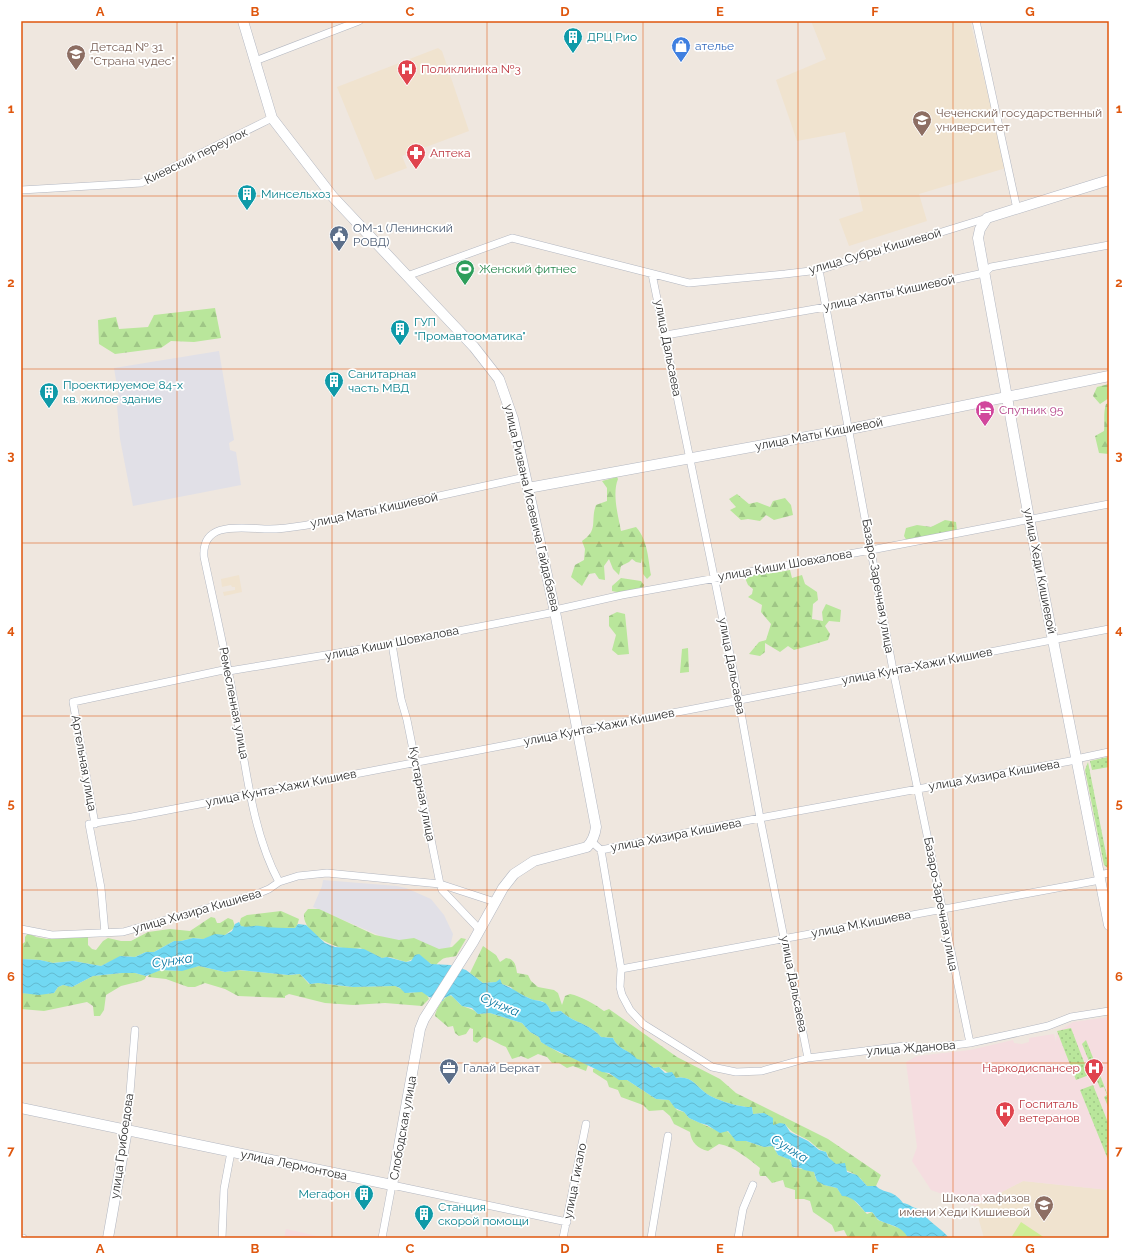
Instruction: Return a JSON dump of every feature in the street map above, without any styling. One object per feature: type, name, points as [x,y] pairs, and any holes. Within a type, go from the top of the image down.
[{"type":"street","name":"улица Ризвана Исаевича Гайдабаева","points":[[243,21],[272,118],[333,197],[482,357],[499,379],[513,419],[555,611],[596,827],[592,842]]},
{"type":"street","points":[[255,61],[359,21]]},
{"type":"street","points":[[976,21],[1018,209]]},
{"type":"street","name":"Киевский переулок","points":[[21,190],[141,183],[272,118]]},
{"type":"street","name":"улица Субры Кишиевой","points":[[407,276],[512,238],[689,283],[819,270],[1109,180]]},
{"type":"street","name":"улица Хеди Кишиевой","points":[[987,218],[980,229],[978,238],[984,274],[1076,759],[1103,876],[1109,925]]},
{"type":"street","name":"улица Хапты Кишиевой","points":[[666,335],[826,307],[984,274],[991,267],[1109,245]]},
{"type":"street","name":"Базаро-Заречная улица","points":[[819,270],[850,429],[893,670],[970,1043]]},
{"type":"street","name":"улица Дальсаева","points":[[652,274],[666,335],[689,459],[739,701],[760,818],[808,1058]]},
{"type":"street","name":"улица Маты Кишиевой","points":[[528,488],[850,429],[1109,376]]},
{"type":"street","name":"улица Маты Кишиевой","points":[[221,529],[280,529],[307,525],[525,477]]},
{"type":"street","name":"улица Киши Шовхалова","points":[[73,702],[228,670],[392,644],[555,611],[622,595],[871,550],[1030,518],[1109,504]]},
{"type":"street","name":"Ремесленная улица","points":[[221,529],[208,537],[203,550],[228,670],[251,794],[266,854],[279,882]]},
{"type":"street","name":"улица Кунта-Хажи Кишиев","points":[[92,824],[739,701],[1054,638],[1109,629]]},
{"type":"street","name":"Кустарная улица","points":[[392,644],[401,700],[440,884],[442,890],[480,930]]},
{"type":"street","name":"Артельная улица","points":[[73,702],[101,888],[105,932]]},
{"type":"street","name":"улица Хизира Кишиева","points":[[21,929],[52,935],[124,932],[239,900],[269,889],[279,882],[298,876],[327,873],[440,884],[495,902],[508,881],[527,865],[542,858],[580,851],[592,842],[601,850],[760,818],[1109,752]]},
{"type":"street","points":[[601,850],[621,969]]},
{"type":"street","name":"улица М.Кишиева","points":[[621,969],[942,909],[1103,876]]},
{"type":"street","name":"Слободская улица","points":[[382,1238],[420,1030],[424,1019],[480,930],[495,902]]},
{"type":"street","name":"улица Жданова","points":[[621,969],[620,987],[622,995],[635,1015],[643,1024],[712,1067],[736,1072],[762,1071],[808,1058],[904,1046],[922,1049],[970,1043],[1048,1026],[1071,1017],[1109,1011]]},
{"type":"street","name":"улица Грибоедова","points":[[108,1238],[127,1130],[135,1030]]},
{"type":"street","name":"улица Лермонтова","points":[[21,1108],[567,1222]]},
{"type":"street","name":"улица Гикало","points":[[564,1238],[586,1124]]},
{"type":"street","points":[[651,1238],[668,1136]]},
{"type":"street","points":[[222,1238],[224,1190],[231,1152]]},
{"type":"street","points":[[738,1238],[743,1209],[753,1185]]},
{"type":"shaded area","name":"Чеченский государственный университет","points":[[811,21],[970,21],[1006,168],[919,194],[927,221],[849,246],[839,219],[863,211],[845,132],[797,141],[776,80],[826,59]]},
{"type":"shaded area","points":[[438,48],[442,51],[469,131],[402,156],[407,168],[375,180],[337,87]]},
{"type":"shaded area","points":[[219,351],[234,440],[229,443],[230,450],[236,452],[241,485],[133,506],[120,439],[117,406],[120,405],[114,368]]},
{"type":"shaded area","points":[[239,575],[242,592],[224,596],[223,592],[235,590],[235,587],[232,587],[231,585],[222,587],[221,579]]},
{"type":"shaded area","points":[[323,880],[397,886],[406,888],[431,899],[444,915],[453,934],[449,951],[437,952],[385,938],[313,907]]},
{"type":"shaded area","name":"Госпиталь ветеранов","points":[[1109,1017],[1109,1190],[1023,1181],[975,1206],[931,1190],[912,1161],[917,1147],[906,1062],[917,1056],[970,1050],[1013,1040],[1014,1043],[1022,1044],[1029,1042],[1029,1038],[1054,1034],[1056,1042],[1057,1031],[1073,1022]]},
{"type":"shaded area","name":"Школа хафизов имени Хеди Кишиевой","points":[[1023,1181],[1109,1190],[1109,1238],[984,1238],[975,1206]]},
{"type":"shaded area","points":[[286,1229],[326,1238],[284,1238]]},
{"type":"green space","points":[[215,308],[221,338],[194,342],[171,341],[161,348],[115,354],[99,344],[98,320],[116,317],[119,329],[148,327],[154,315]]},
{"type":"green space","points":[[1109,384],[1109,398],[1100,404],[1093,396],[1097,387]]},
{"type":"green space","points":[[1109,403],[1109,454],[1099,453],[1095,436],[1104,431],[1105,407],[1106,404]]},
{"type":"green space","points":[[617,477],[616,498],[621,531],[636,527],[640,532],[647,550],[651,575],[647,579],[643,574],[642,558],[641,563],[632,559],[621,566],[619,575],[613,569],[609,559],[604,566],[605,580],[599,579],[595,573],[589,574],[582,586],[571,577],[575,565],[584,560],[585,549],[582,541],[591,533],[596,505],[607,501],[607,488],[602,481]]},
{"type":"green space","points":[[737,494],[749,504],[757,502],[770,507],[773,501],[785,498],[791,505],[793,515],[774,520],[766,515],[760,521],[748,519],[741,520],[730,510],[736,507],[729,499]]},
{"type":"green space","points":[[945,520],[956,522],[957,531],[907,541],[904,536],[906,528],[917,525],[931,527]]},
{"type":"green space","points":[[790,570],[792,578],[802,575],[805,584],[817,592],[818,600],[813,604],[812,619],[823,621],[822,612],[826,604],[841,610],[840,622],[829,621],[825,626],[830,634],[828,640],[794,650],[788,646],[780,652],[765,643],[765,652],[760,656],[749,654],[759,642],[766,640],[771,624],[761,612],[762,605],[748,597],[752,594],[753,589],[748,585],[745,578],[764,571],[774,573]]},
{"type":"green space","points":[[621,578],[641,581],[644,585],[643,588],[622,593],[612,591],[612,586]]},
{"type":"green space","points":[[617,612],[625,614],[629,654],[618,655],[612,650],[616,635],[609,626],[609,616]]},
{"type":"green space","points":[[688,648],[689,672],[680,673],[682,649]]},
{"type":"green space","points":[[1108,757],[1109,767],[1092,770],[1090,761]]},
{"type":"green space","points":[[1088,762],[1109,869],[1104,865],[1085,770]]},
{"type":"green space","points":[[308,909],[319,909],[375,935],[399,940],[414,938],[439,949],[452,947],[461,938],[466,939],[456,956],[445,958],[436,965],[425,960],[413,959],[406,962],[389,957],[382,958],[360,948],[343,948],[324,941],[309,929],[305,921],[304,914]]},
{"type":"green space","points":[[281,911],[299,919],[295,928],[266,928],[258,926],[246,928],[239,925],[241,918],[247,915]]},
{"type":"green space","points":[[211,917],[215,918],[217,923],[220,923],[228,918],[233,920],[235,927],[225,935],[203,939],[193,938],[174,941],[154,952],[146,952],[135,957],[122,956],[101,966],[73,961],[52,963],[40,960],[21,959],[21,945],[25,942],[25,937],[28,933],[36,937],[47,939],[88,937],[88,945],[92,949],[96,950],[103,941],[108,938],[121,941],[131,941],[148,932],[170,929],[190,931]]},
{"type":"green space","points":[[483,946],[496,955],[500,962],[506,958],[513,961],[517,973],[528,975],[531,981],[538,987],[554,990],[558,993],[562,1005],[565,996],[570,994],[593,1004],[604,1011],[609,1009],[677,1057],[720,1079],[736,1093],[828,1139],[881,1175],[876,1186],[867,1186],[857,1176],[843,1169],[831,1160],[826,1152],[793,1132],[785,1124],[773,1125],[764,1113],[753,1114],[752,1107],[735,1105],[716,1099],[686,1078],[676,1078],[659,1067],[654,1068],[645,1061],[637,1060],[621,1048],[613,1038],[601,1037],[592,1029],[561,1011],[551,1012],[548,1006],[542,1001],[533,1000],[514,991],[511,987],[496,982],[483,983],[470,973]]},
{"type":"green space","points":[[199,966],[225,972],[238,970],[288,975],[300,974],[309,984],[318,983],[351,987],[395,986],[410,993],[422,991],[429,999],[422,1006],[385,1003],[353,1005],[325,1003],[289,994],[285,996],[285,998],[238,996],[225,989],[205,983],[195,987],[188,987],[166,979],[148,977],[150,973],[163,970],[177,971]]},
{"type":"green space","points":[[135,973],[146,976],[145,979],[141,981],[121,986],[106,995],[104,1010],[100,1016],[94,1016],[93,1006],[87,1002],[44,1011],[21,1009],[21,993],[54,993],[58,987],[63,985],[72,987],[93,976]]},
{"type":"green space","points":[[449,995],[461,1005],[474,1010],[478,1014],[490,1013],[522,1023],[530,1032],[539,1037],[541,1042],[560,1053],[585,1062],[588,1065],[586,1071],[573,1066],[567,1068],[559,1063],[552,1063],[547,1057],[538,1054],[528,1059],[521,1056],[512,1059],[506,1047],[490,1039],[484,1037],[477,1043],[473,1041],[473,1029],[470,1028],[466,1034],[459,1036],[455,1033],[453,1026],[448,1027],[435,1016],[440,1004]]},
{"type":"green space","points":[[1071,1028],[1089,1075],[1076,1080],[1057,1031]]},
{"type":"green space","points":[[1086,1040],[1109,1098],[1109,1109],[1104,1097],[1107,1095],[1104,1087],[1100,1088],[1082,1044]]},
{"type":"green space","points":[[596,1068],[622,1080],[627,1080],[656,1099],[669,1100],[677,1110],[684,1112],[689,1118],[716,1130],[727,1131],[738,1141],[746,1141],[764,1147],[773,1146],[778,1155],[789,1159],[794,1168],[814,1172],[816,1179],[824,1185],[837,1188],[841,1194],[851,1197],[867,1214],[872,1212],[878,1220],[904,1230],[908,1238],[848,1238],[844,1230],[835,1232],[832,1225],[813,1212],[810,1201],[795,1199],[795,1190],[785,1187],[783,1180],[772,1183],[766,1176],[760,1176],[760,1168],[741,1153],[730,1147],[719,1144],[708,1151],[701,1149],[693,1142],[690,1132],[674,1124],[670,1116],[663,1110],[649,1111],[643,1105],[621,1097],[618,1090],[609,1087],[607,1081],[593,1072],[593,1069]]},
{"type":"green space","points":[[1093,1085],[1109,1125],[1109,1143],[1106,1144],[1109,1145],[1109,1162],[1080,1090]]},
{"type":"green space","points":[[1021,1222],[1045,1238],[1011,1238]]},
{"type":"water","name":"Сунжа","points":[[239,922],[241,926],[246,927],[257,926],[295,928],[298,924],[306,925],[325,943],[335,947],[364,949],[382,958],[387,957],[406,962],[411,961],[415,955],[419,954],[431,964],[450,965],[466,970],[483,983],[496,982],[500,979],[502,984],[510,987],[523,996],[545,1003],[551,1012],[561,1011],[592,1029],[601,1037],[613,1038],[621,1048],[637,1059],[645,1061],[654,1068],[659,1067],[665,1073],[672,1072],[676,1078],[681,1077],[690,1080],[707,1094],[716,1099],[735,1105],[752,1107],[753,1114],[764,1113],[773,1118],[773,1125],[780,1123],[785,1124],[790,1132],[808,1141],[819,1150],[826,1152],[828,1157],[836,1164],[845,1163],[847,1172],[857,1175],[867,1186],[876,1186],[896,1196],[903,1203],[919,1209],[949,1238],[908,1238],[900,1229],[877,1219],[872,1212],[865,1212],[858,1203],[849,1197],[842,1196],[837,1188],[824,1185],[817,1181],[814,1172],[792,1167],[791,1160],[778,1155],[773,1146],[764,1147],[746,1141],[736,1141],[728,1131],[720,1133],[707,1125],[689,1118],[684,1112],[675,1108],[669,1100],[656,1099],[627,1080],[619,1080],[609,1073],[602,1072],[549,1047],[541,1042],[539,1037],[530,1032],[522,1023],[490,1013],[478,1014],[472,1008],[462,1006],[451,995],[444,998],[443,1001],[429,997],[422,992],[405,993],[400,988],[395,986],[353,987],[318,983],[310,984],[300,974],[288,975],[240,970],[225,972],[199,966],[182,971],[161,970],[146,976],[135,973],[122,973],[93,976],[72,987],[63,985],[58,987],[54,993],[39,995],[21,993],[21,959],[40,960],[53,963],[73,961],[101,966],[120,956],[135,957],[146,952],[154,952],[174,941],[193,938],[203,939],[215,934],[225,935],[232,931],[235,924]]},
{"type":"place","name":"ДРЦ Рио","points":[[573,54]]},
{"type":"place","name":"ателье","points":[[681,63]]},
{"type":"place","name":"Детсад № 31 \"Страна чудес\"","points":[[76,71]]},
{"type":"place","name":"Поликлиника №3","points":[[407,86]]},
{"type":"place","name":"Чеченский государственный университет","points":[[922,137]]},
{"type":"place","name":"Аптека","points":[[416,170]]},
{"type":"place","name":"Минсельхоз","points":[[247,211]]},
{"type":"place","name":"ОМ-1 (Ленинский РОВД)","points":[[339,252]]},
{"type":"place","name":"Женский фитнес","points":[[465,286]]},
{"type":"place","name":"ГУП \"Промавтооматика\"","points":[[400,346]]},
{"type":"place","name":"Санитарная часть МВД","points":[[334,398]]},
{"type":"place","name":"Проектируемое 84-х кв. жилое здание","points":[[49,409]]},
{"type":"place","name":"Спутник 95","points":[[985,427]]},
{"type":"place","name":"Галай Беркат","points":[[449,1085]]},
{"type":"place","name":"Наркодиспансер","points":[[1094,1085]]},
{"type":"place","name":"Госпиталь ветеранов","points":[[1005,1128]]},
{"type":"place","name":"Мегафон","points":[[364,1211]]},
{"type":"place","name":"Школа хафизов имени Хеди Кишиевой","points":[[1044,1222]]},
{"type":"place","name":"Станция скорой помощи","points":[[424,1231]]}]
